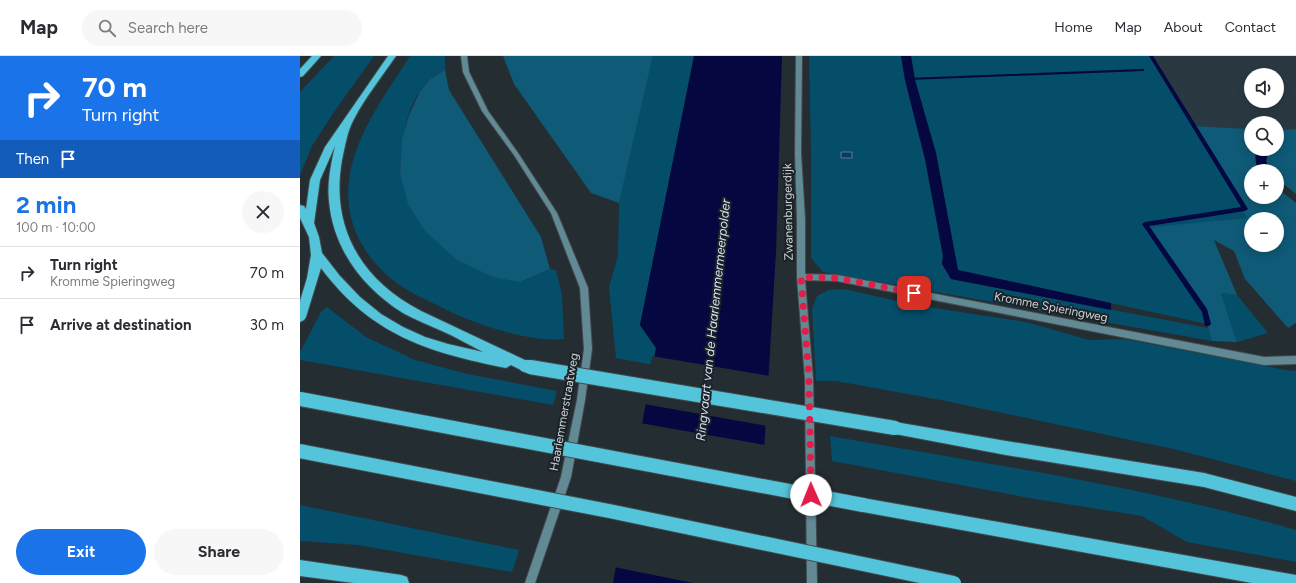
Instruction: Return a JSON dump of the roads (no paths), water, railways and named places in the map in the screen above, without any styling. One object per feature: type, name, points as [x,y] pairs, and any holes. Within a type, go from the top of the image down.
[{"type":"highway","points":[[300,74],[317,56]]},
{"type":"highway","points":[[309,222],[315,180],[330,147],[392,56]]},
{"type":"highway","points":[[349,119],[339,146],[333,200],[337,225],[343,242],[353,260],[363,273],[382,292],[403,307],[525,366]]},
{"type":"highway","points":[[300,209],[309,222],[317,254],[331,275],[355,301],[375,317],[405,334],[437,347],[525,366],[1006,448],[1204,480],[1296,504]]},
{"type":"highway","points":[[300,317],[309,294],[317,254]]},
{"type":"highway","points":[[300,399],[1296,583]]},
{"type":"highway","points":[[300,452],[609,511],[954,583]]},
{"type":"highway","points":[[300,568],[401,583]]},
{"type":"street","name":"Haarlemmerstraatweg","points":[[464,56],[466,72],[485,111],[516,154],[554,213],[584,288],[588,349],[581,400],[566,477],[530,583]]},
{"type":"street","name":"Zwanenburgerdijk","points":[[799,56],[798,154],[801,219],[801,277],[809,378],[812,583]]},
{"type":"street","name":"Kromme Spieringweg","points":[[801,277],[837,278],[1264,361],[1296,360]]},
{"type":"water","name":"Ringvaart van de Haarlemmermeerpolder","points":[[694,56],[782,56],[776,252],[756,583],[613,583],[656,348],[640,325]]},
{"type":"water","points":[[901,56],[911,56],[915,80],[936,153],[958,270],[1111,303],[1111,310],[951,279],[942,264],[943,256],[925,159],[905,80]]},
{"type":"water","points":[[1256,156],[1267,156],[1266,161],[1267,164],[1256,164]]},
{"type":"waterway","points":[[1151,56],[1245,209],[1145,224],[1205,311],[1207,324]]},
{"type":"waterway","points":[[908,79],[1142,70]]}]
